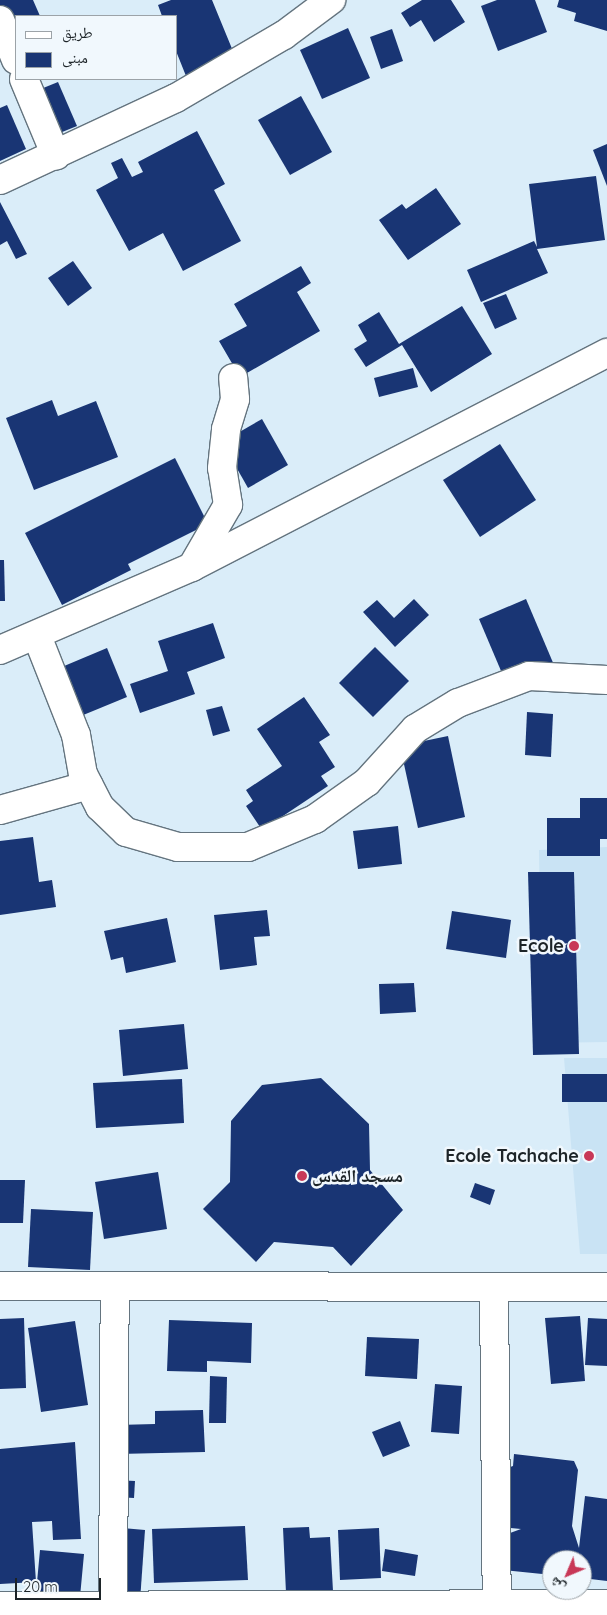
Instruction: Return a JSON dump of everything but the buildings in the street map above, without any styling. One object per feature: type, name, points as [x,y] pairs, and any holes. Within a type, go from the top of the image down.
[{"type":"street","points":[[0,180],[56,156],[176,98],[284,34],[331,0]]},
{"type":"street","points":[[0,20],[15,58]]},
{"type":"street","points":[[24,80],[56,156]]},
{"type":"street","points":[[1,649],[37,636],[192,567],[607,353]]},
{"type":"street","points":[[192,567],[228,505],[222,468],[226,429],[235,399],[233,378]]},
{"type":"street","points":[[37,636],[76,735],[83,774],[100,807],[126,832],[178,847],[248,847],[315,819],[367,782],[415,729],[458,703],[528,676],[607,680]]},
{"type":"street","points":[[0,810],[89,785]]},
{"type":"street","points":[[0,1286],[607,1287]]},
{"type":"street","points":[[112,1610],[115,1286]]},
{"type":"street","points":[[494,1287],[497,1609]]},
{"type":"street","points":[[0,1606],[112,1610],[497,1609],[607,1604]]},
{"type":"shaded area","name":"Ecole","points":[[607,847],[607,1042],[542,1043],[539,850]]},
{"type":"shaded area","name":"Ecole Tachache","points":[[564,1058],[607,1058],[607,1254],[580,1254]]},
{"type":"place","name":"Ecole","points":[[574,946]]},
{"type":"place","name":"Ecole Tachache","points":[[589,1156]]},
{"type":"place","name":"مسجد القدس","points":[[302,1176]]}]
